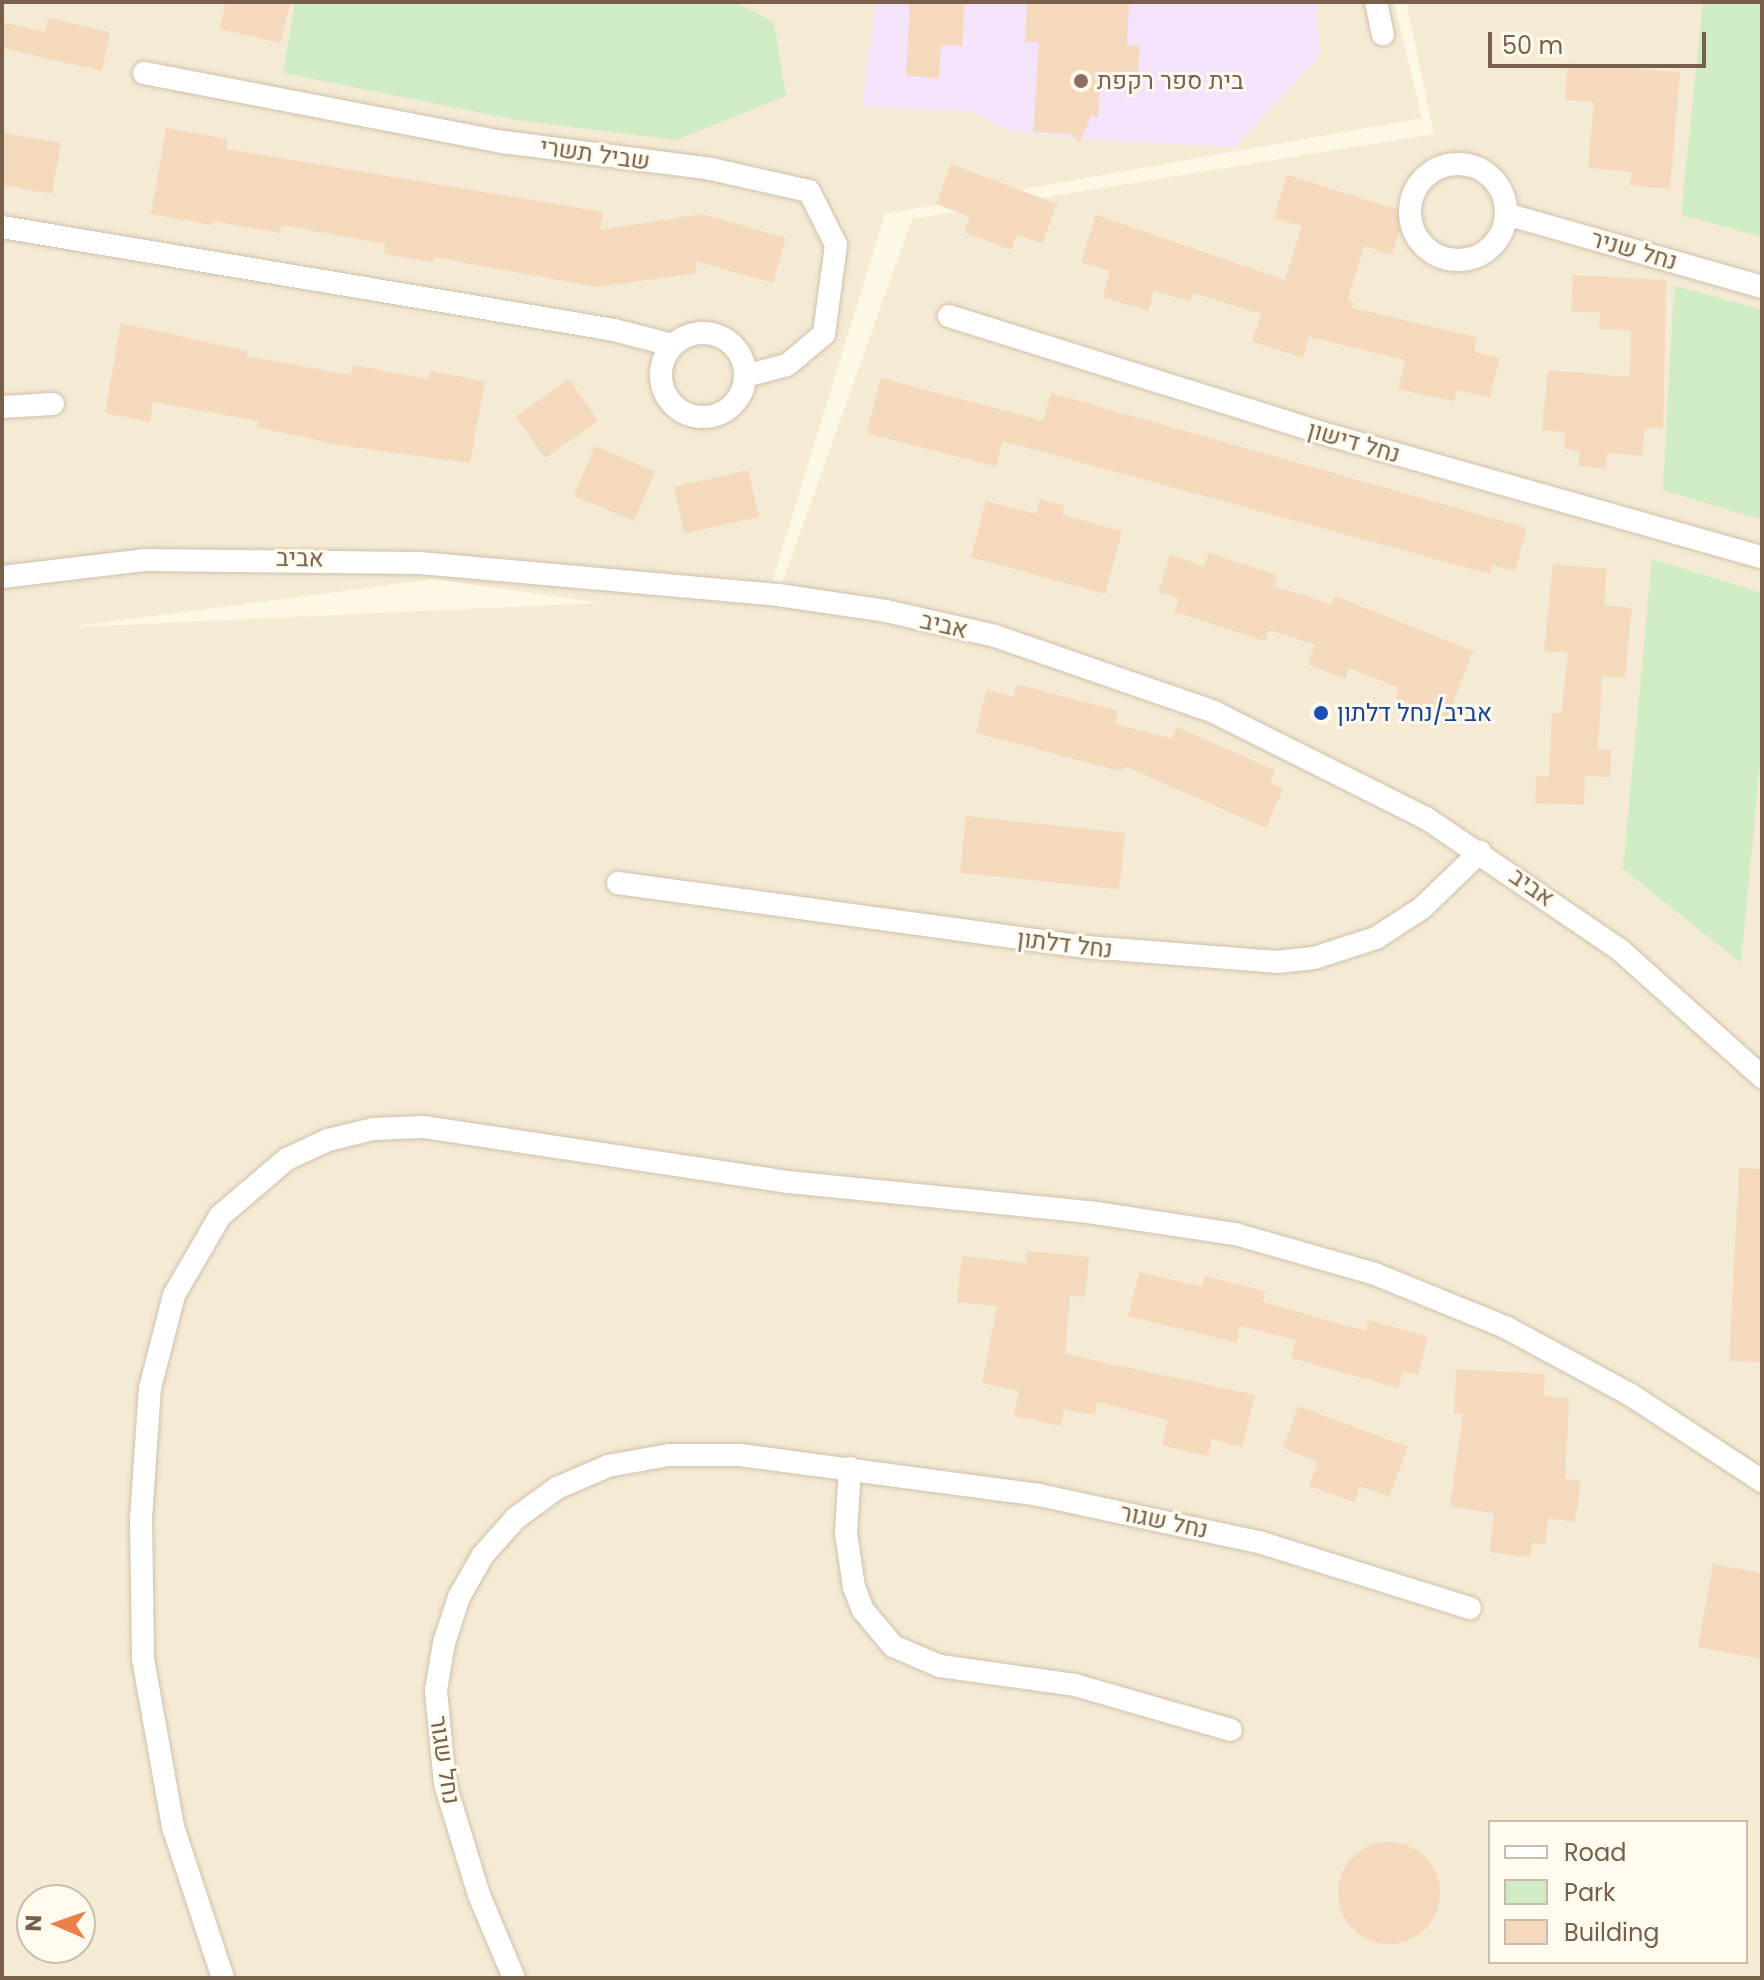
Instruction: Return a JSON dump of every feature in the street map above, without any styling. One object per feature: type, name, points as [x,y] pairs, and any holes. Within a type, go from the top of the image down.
[{"type":"street","points":[[1376,2],[1383,34]]},
{"type":"street","name":"שביל תשרי","points":[[144,73],[504,142],[711,169],[809,191],[836,245],[824,334],[787,365],[745,376]]},
{"type":"street","points":[[1460,164],[1493,180],[1506,214],[1491,247],[1457,261],[1423,245],[1410,210],[1425,177],[1460,164]]},
{"type":"street","name":"נחל שניר","points":[[1506,214],[1762,287]]},
{"type":"street","points":[[2,227],[614,330],[672,345],[698,333],[712,333],[736,349],[745,376],[743,389],[726,411],[700,418],[686,414],[666,397],[660,370],[672,345]]},
{"type":"street","name":"נחל דישון","points":[[949,316],[1320,432],[1762,557]]},
{"type":"street","points":[[2,407],[53,404]]},
{"type":"street","name":"אביב","points":[[2,577],[144,560],[349,559],[607,578],[886,611],[1077,662],[1214,712],[1321,762],[1480,852],[1620,950],[1762,1077]]},
{"type":"street","name":"נחל דלתון","points":[[618,883],[1023,939],[1183,958],[1276,962],[1314,958],[1376,938],[1422,908],[1480,852]]},
{"type":"street","points":[[223,1978],[173,1827],[143,1658],[141,1519],[150,1388],[174,1295],[220,1216],[287,1159],[328,1140],[373,1129],[424,1127],[788,1182],[1089,1212],[1235,1234],[1375,1274],[1507,1328],[1631,1395],[1762,1481]]},
{"type":"street","name":"נחל שגור","points":[[514,1978],[463,1847],[437,1738],[436,1690],[444,1643],[459,1597],[483,1555],[516,1518],[557,1488],[608,1466],[697,1455],[850,1468],[1039,1495],[1186,1524],[1330,1562],[1470,1608]]},
{"type":"street","points":[[850,1468],[846,1533],[854,1587],[863,1610],[893,1646],[940,1666],[1075,1685],[1231,1730]]},
{"type":"shaded area","points":[[2,2],[1394,2],[1422,118],[885,214],[768,595],[778,595],[912,219],[1434,134],[1406,2],[1762,2],[1762,1978],[2,1978]],"holes":[[[435,579],[600,603],[76,627]]]},
{"type":"shaded area","name":"בית ספר רקפת","points":[[875,2],[1316,2],[1320,56],[1235,147],[1076,139],[1005,130],[973,111],[862,107]]},
{"type":"green space","points":[[295,2],[735,2],[774,23],[786,96],[676,140],[516,120],[283,73]]},
{"type":"green space","points":[[1703,2],[1762,2],[1762,237],[1681,215]]},
{"type":"green space","points":[[1674,286],[1762,309],[1762,520],[1663,490]]},
{"type":"green space","points":[[1652,559],[1762,593],[1762,742],[1741,963],[1623,869]]},
{"type":"building","points":[[226,2],[290,2],[280,43],[220,29]]},
{"type":"building","points":[[910,2],[965,2],[962,46],[941,45],[939,78],[906,76]]},
{"type":"building","points":[[1027,2],[1129,2],[1127,45],[1140,46],[1137,88],[1100,86],[1098,118],[1091,115],[1080,143],[1071,134],[1033,132],[1039,42],[1025,42]]},
{"type":"building","points":[[48,18],[110,32],[102,71],[2,48],[2,22],[45,32]]},
{"type":"building","points":[[1568,63],[1680,72],[1670,189],[1630,185],[1632,172],[1588,168],[1594,102],[1565,100]]},
{"type":"building","points":[[166,128],[227,139],[226,149],[603,212],[600,230],[702,214],[786,238],[773,283],[695,261],[697,273],[596,287],[433,257],[433,262],[384,254],[386,244],[281,225],[280,233],[213,221],[212,225],[151,214]]},
{"type":"building","points":[[2,133],[61,143],[52,194],[2,185]]},
{"type":"building","points":[[951,164],[1057,204],[1042,244],[1017,234],[1011,250],[964,232],[970,217],[936,204]]},
{"type":"building","points":[[1287,175],[1405,212],[1392,255],[1364,246],[1348,300],[1354,303],[1352,308],[1477,337],[1474,352],[1499,358],[1490,398],[1457,390],[1454,401],[1398,389],[1405,360],[1309,337],[1303,358],[1252,341],[1261,314],[1193,293],[1190,302],[1154,291],[1148,311],[1103,297],[1110,271],[1081,262],[1096,215],[1285,280],[1302,226],[1274,218]]},
{"type":"building","points":[[1573,275],[1666,280],[1663,429],[1645,428],[1642,456],[1607,453],[1606,469],[1578,466],[1580,451],[1564,449],[1565,432],[1542,430],[1548,370],[1630,377],[1631,330],[1599,329],[1600,313],[1571,311]]},
{"type":"building","points":[[121,323],[247,351],[246,356],[351,375],[353,365],[428,379],[430,371],[485,381],[470,463],[339,445],[257,427],[259,421],[153,402],[150,422],[105,413]]},
{"type":"building","points":[[881,378],[1043,421],[1051,393],[1527,528],[1515,571],[1492,565],[1490,574],[1002,441],[996,467],[867,433]]},
{"type":"building","points":[[569,379],[598,421],[545,458],[516,416]]},
{"type":"building","points":[[595,446],[655,471],[634,521],[574,496]]},
{"type":"building","points":[[748,470],[759,517],[685,534],[674,487]]},
{"type":"building","points":[[1040,499],[1064,506],[1062,515],[1122,531],[1105,594],[971,557],[986,501],[1036,514]]},
{"type":"building","points":[[1209,553],[1277,575],[1274,586],[1331,604],[1335,596],[1473,651],[1447,718],[1395,698],[1399,688],[1349,668],[1345,679],[1308,664],[1315,645],[1269,630],[1265,641],[1175,612],[1179,599],[1158,592],[1170,555],[1204,566]]},
{"type":"building","points":[[1553,564],[1607,569],[1604,605],[1632,608],[1625,678],[1602,676],[1598,749],[1611,750],[1610,777],[1585,776],[1584,805],[1535,803],[1536,776],[1549,777],[1552,713],[1561,713],[1568,653],[1544,651]]},
{"type":"building","points":[[1017,684],[1118,711],[1115,724],[1172,739],[1177,727],[1275,770],[1270,783],[1283,789],[1266,828],[1124,766],[1123,772],[976,733],[987,689],[1013,697]]},
{"type":"building","points":[[966,816],[1125,833],[1119,889],[960,873]]},
{"type":"building","points":[[1739,1168],[1762,1169],[1762,1362],[1729,1361]]},
{"type":"building","points":[[1027,1251],[1089,1257],[1085,1297],[1070,1296],[1065,1354],[1255,1395],[1242,1447],[1212,1439],[1208,1456],[1162,1445],[1168,1420],[1097,1402],[1095,1415],[1064,1409],[1061,1426],[1014,1416],[1019,1391],[982,1383],[997,1306],[957,1302],[962,1256],[1026,1263]]},
{"type":"building","points":[[1140,1272],[1202,1287],[1205,1276],[1265,1291],[1263,1302],[1365,1331],[1369,1320],[1428,1337],[1418,1375],[1403,1371],[1398,1388],[1291,1358],[1296,1340],[1240,1326],[1237,1343],[1128,1316]]},
{"type":"building","points":[[1456,1369],[1545,1374],[1544,1396],[1569,1398],[1565,1479],[1581,1481],[1575,1522],[1548,1518],[1545,1544],[1532,1543],[1530,1557],[1489,1552],[1494,1513],[1450,1507],[1463,1414],[1454,1413]]},
{"type":"building","points":[[1298,1406],[1408,1447],[1389,1497],[1360,1486],[1354,1502],[1309,1486],[1318,1462],[1283,1448]]},
{"type":"building","points":[[1713,1564],[1762,1573],[1762,1659],[1698,1647]]},
{"type":"building","points":[[1389,1842],[1409,1845],[1432,1864],[1437,1873],[1440,1893],[1437,1913],[1418,1936],[1409,1941],[1389,1944],[1369,1941],[1346,1922],[1341,1913],[1338,1893],[1341,1873],[1360,1850],[1369,1845]]},
{"type":"place","name":"בית ספר רקפת","points":[[1081,81]]},
{"type":"place","name":"אביב/נחל דלתון","points":[[1321,713]]}]
